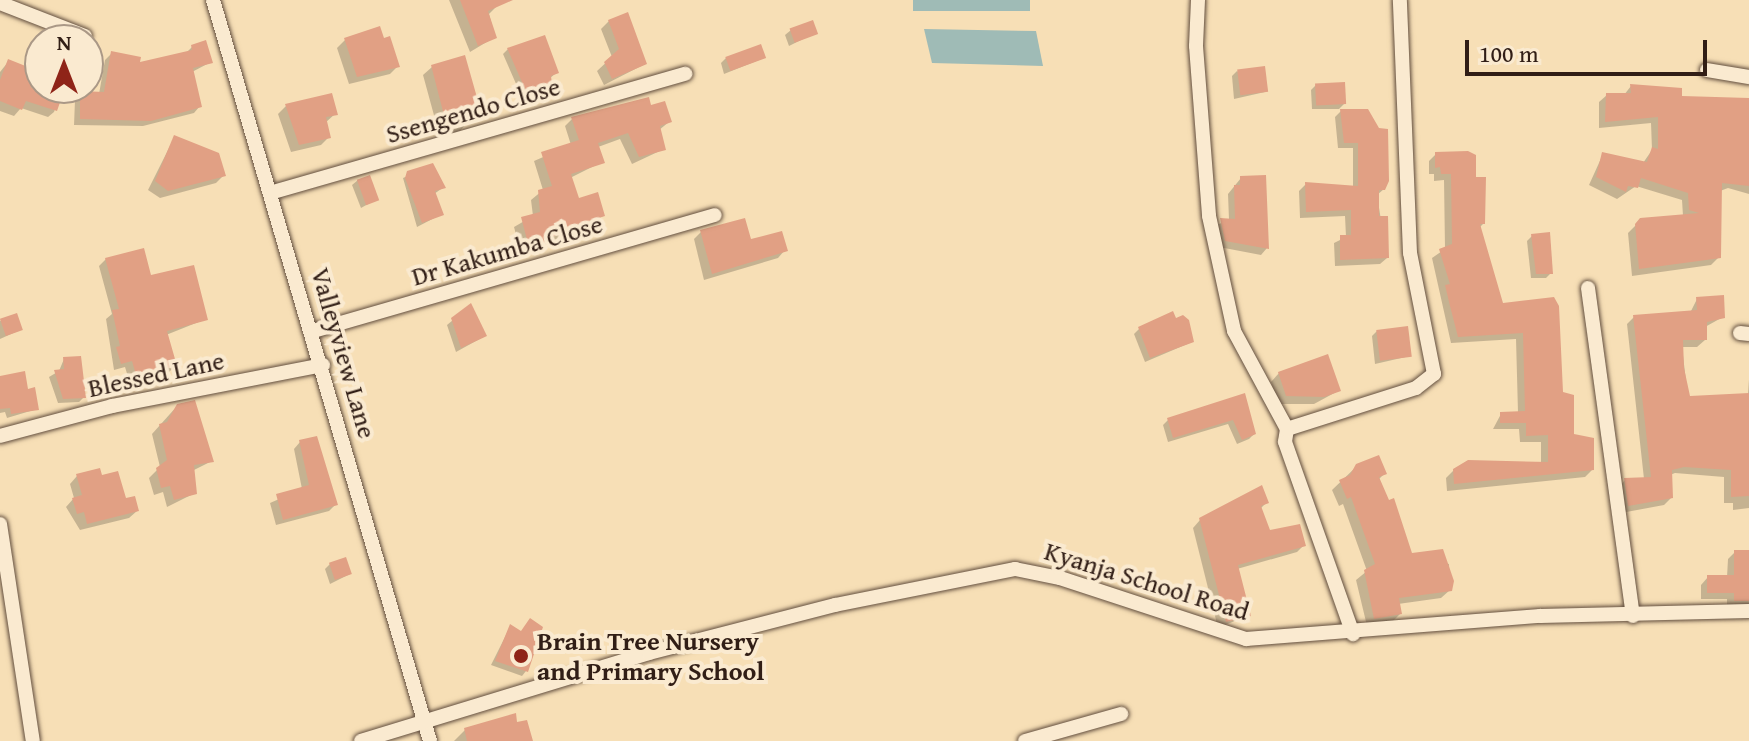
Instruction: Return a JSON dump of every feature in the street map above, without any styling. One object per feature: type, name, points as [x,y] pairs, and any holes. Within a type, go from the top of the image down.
[{"type":"street","name":"Valleyview Lane","points":[[213,0],[273,192],[430,741]]},
{"type":"street","points":[[1198,0],[1196,46],[1209,216],[1234,331],[1287,429],[1285,442],[1353,634]]},
{"type":"street","points":[[1287,429],[1416,388],[1434,374],[1410,253],[1400,0]]},
{"type":"street","points":[[0,3],[54,24]]},
{"type":"street","points":[[1707,70],[1749,77]]},
{"type":"street","name":"Ssengendo Close","points":[[273,192],[685,74]]},
{"type":"street","name":"Dr Kakumba Close","points":[[313,331],[715,215]]},
{"type":"street","points":[[1588,288],[1633,616]]},
{"type":"street","name":"Blessed Lane","points":[[0,436],[112,406],[323,365]]},
{"type":"street","points":[[0,524],[33,741]]},
{"type":"street","name":"Kyanja School Road","points":[[361,741],[422,720],[835,605],[1015,569],[1060,578],[1230,637],[1353,634],[1528,617],[1749,611]]},
{"type":"street","points":[[1025,741],[1121,714]]},
{"type":"water","points":[[913,0],[1030,0],[1030,11],[913,11]]},
{"type":"water","points":[[924,29],[1036,31],[1043,66],[932,63]]},
{"type":"building","points":[[460,0],[513,0],[488,11],[497,38],[478,46]]},
{"type":"building","points":[[628,12],[647,64],[612,79],[604,62],[619,49],[608,20]]},
{"type":"building","points":[[813,20],[818,34],[795,43],[790,29]]},
{"type":"building","points":[[380,26],[384,38],[390,36],[400,67],[357,77],[344,38]]},
{"type":"building","points":[[545,35],[559,73],[551,76],[553,93],[537,100],[535,95],[529,98],[507,48]]},
{"type":"building","points":[[206,40],[213,63],[193,68],[202,107],[151,121],[80,119],[80,104],[104,104],[111,51],[141,57],[140,62],[192,50],[191,45]]},
{"type":"building","points":[[761,44],[766,58],[730,71],[725,57]]},
{"type":"building","points":[[465,55],[478,101],[467,113],[470,123],[454,128],[452,121],[446,123],[431,65]]},
{"type":"building","points":[[8,59],[24,65],[22,110],[0,101],[0,80]]},
{"type":"building","points":[[1265,66],[1268,92],[1240,95],[1237,69]]},
{"type":"building","points":[[1345,82],[1346,104],[1316,106],[1315,84]]},
{"type":"building","points":[[1630,84],[1682,88],[1682,96],[1749,98],[1749,186],[1722,183],[1721,258],[1639,269],[1635,224],[1640,218],[1699,213],[1689,210],[1688,193],[1641,178],[1638,188],[1628,186],[1626,192],[1596,177],[1602,152],[1647,162],[1652,147],[1658,149],[1658,117],[1605,122],[1606,93],[1631,93]]},
{"type":"building","points":[[332,93],[338,115],[326,117],[331,138],[299,145],[285,104]]},
{"type":"building","points":[[649,97],[651,105],[665,101],[672,122],[660,126],[666,150],[639,157],[628,133],[598,143],[605,163],[571,174],[579,198],[598,192],[605,216],[544,239],[546,246],[530,251],[521,217],[540,212],[538,190],[552,186],[541,152],[579,140],[571,117]]},
{"type":"building","points":[[35,104],[59,104],[57,111]]},
{"type":"building","points":[[1340,109],[1368,109],[1379,128],[1388,129],[1389,181],[1385,190],[1379,190],[1379,216],[1388,216],[1389,258],[1340,260],[1340,235],[1351,235],[1351,210],[1306,212],[1305,182],[1358,186],[1358,143],[1344,143]]},
{"type":"building","points":[[174,135],[219,153],[226,176],[168,191],[155,181]]},
{"type":"building","points":[[1468,151],[1476,155],[1476,177],[1486,177],[1485,224],[1480,224],[1503,303],[1554,297],[1559,306],[1563,392],[1574,395],[1574,434],[1594,438],[1594,470],[1454,484],[1453,469],[1468,460],[1548,462],[1548,435],[1526,436],[1526,423],[1500,423],[1500,412],[1525,411],[1523,333],[1458,337],[1450,306],[1445,285],[1450,284],[1439,249],[1452,244],[1451,174],[1441,174],[1440,167],[1435,168],[1435,152]]},
{"type":"building","points":[[433,163],[446,188],[435,191],[444,215],[422,223],[405,178],[407,171]]},
{"type":"building","points":[[370,175],[379,200],[366,205],[357,180]]},
{"type":"building","points":[[1266,175],[1269,249],[1225,241],[1220,218],[1235,219],[1234,185],[1240,185],[1240,176]]},
{"type":"building","points":[[745,218],[751,239],[782,231],[788,251],[712,274],[700,230]]},
{"type":"building","points":[[1550,232],[1553,274],[1536,274],[1531,234]]},
{"type":"building","points":[[144,248],[151,275],[194,265],[208,320],[167,331],[177,366],[136,375],[132,361],[121,364],[116,347],[120,346],[112,310],[119,309],[105,258]]},
{"type":"building","points":[[1724,295],[1725,318],[1707,322],[1707,340],[1683,340],[1684,368],[1690,396],[1749,393],[1749,496],[1731,497],[1731,470],[1684,467],[1672,470],[1673,498],[1628,506],[1624,478],[1651,477],[1633,315],[1697,310],[1696,297]]},
{"type":"building","points":[[471,303],[487,336],[461,348],[451,318]]},
{"type":"building","points":[[1173,311],[1176,318],[1183,315],[1189,320],[1194,342],[1150,358],[1138,327]]},
{"type":"building","points":[[17,313],[23,330],[6,336],[0,319]]},
{"type":"building","points":[[1408,326],[1412,357],[1380,361],[1376,330]]},
{"type":"building","points":[[1328,354],[1341,391],[1324,397],[1286,396],[1278,372]]},
{"type":"building","points":[[81,356],[86,398],[63,399],[54,370],[64,369],[63,357]]},
{"type":"building","points":[[25,371],[28,389],[35,387],[39,410],[11,414],[10,408],[0,409],[0,376]]},
{"type":"building","points":[[1245,393],[1256,434],[1242,440],[1233,420],[1173,438],[1167,418]]},
{"type":"building","points":[[195,400],[214,462],[194,465],[197,494],[174,500],[170,486],[161,488],[156,468],[167,460],[159,424],[167,422],[177,404]]},
{"type":"building","points":[[317,436],[338,505],[283,520],[276,494],[309,485],[299,440]]},
{"type":"building","points":[[1379,455],[1387,474],[1379,477],[1389,500],[1394,498],[1412,553],[1443,549],[1454,581],[1452,591],[1399,598],[1402,614],[1374,619],[1364,570],[1375,564],[1351,497],[1347,499],[1339,480],[1350,475],[1356,464]]},
{"type":"building","points":[[100,468],[102,475],[118,471],[126,498],[135,496],[139,511],[87,524],[84,512],[77,514],[72,498],[82,495],[76,474]]},
{"type":"building","points":[[1262,485],[1269,503],[1261,506],[1270,530],[1300,524],[1306,546],[1238,565],[1251,616],[1226,622],[1199,518]]},
{"type":"building","points":[[1734,550],[1749,550],[1749,601],[1734,601],[1734,593],[1707,593],[1707,575],[1734,575]]},
{"type":"building","points":[[346,557],[352,574],[335,580],[329,563]]},
{"type":"building","points":[[530,618],[543,627],[528,672],[495,661],[510,624],[521,631]]},
{"type":"building","points":[[516,713],[517,722],[527,720],[533,741],[467,741],[464,728]]},
{"type":"place","name":"Brain Tree Nursery and Primary School","points":[[521,656]]}]
